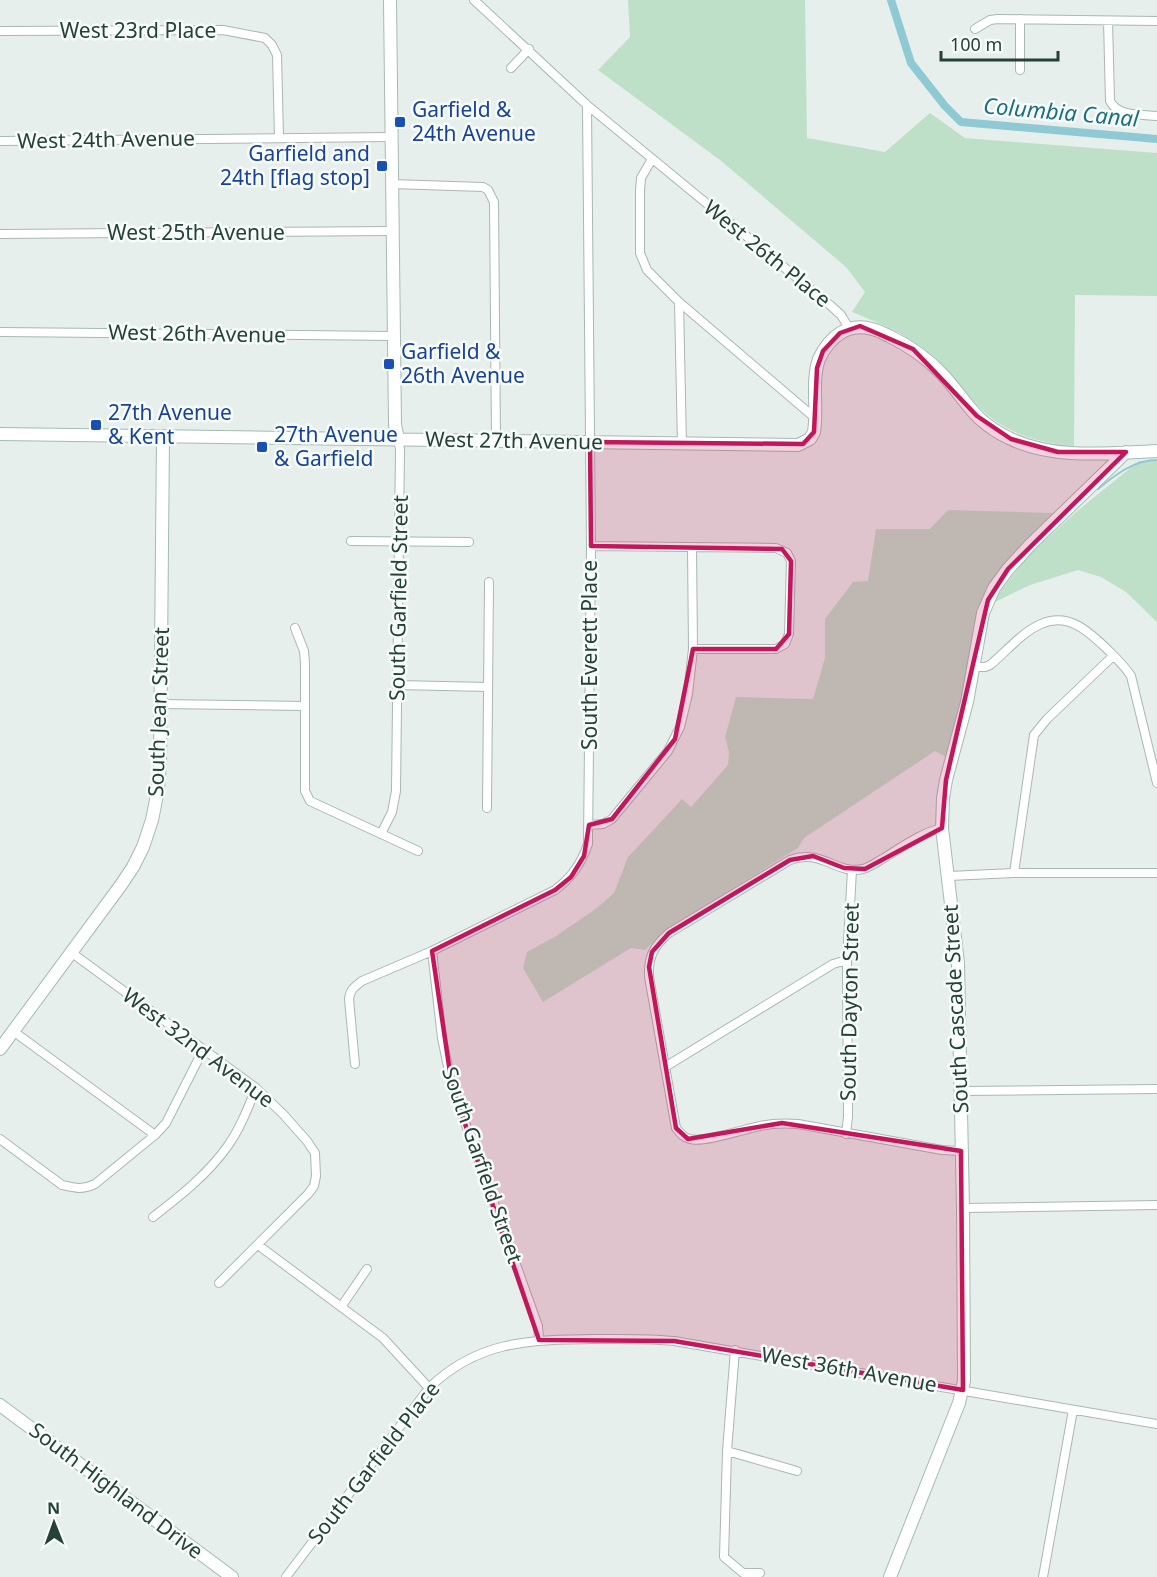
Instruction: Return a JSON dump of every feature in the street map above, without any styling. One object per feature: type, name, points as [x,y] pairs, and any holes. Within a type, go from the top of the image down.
[{"type":"street","name":"South Garfield Street","points":[[381,834],[392,812],[396,791],[400,541],[400,448],[395,425],[390,0]]},
{"type":"street","name":"West 26th Place","points":[[474,0],[587,105],[830,305],[841,315],[849,328]]},
{"type":"street","points":[[1020,19],[1020,70]]},
{"type":"street","points":[[975,29],[990,20],[1157,21]]},
{"type":"street","points":[[1108,21],[1108,96],[1113,107],[1120,111],[1157,116]]},
{"type":"street","name":"West 23rd Place","points":[[0,31],[223,30],[265,38],[277,55],[279,138]]},
{"type":"street","points":[[510,68],[529,49]]},
{"type":"street","name":"South Everett Place","points":[[355,1064],[350,992],[362,981],[432,951],[562,884],[580,866],[588,844],[591,546],[587,105]]},
{"type":"street","name":"West 24th Avenue","points":[[0,141],[391,137]]},
{"type":"street","points":[[652,159],[641,178],[640,253],[653,279],[815,418]]},
{"type":"street","points":[[392,184],[483,186],[488,190],[494,202],[496,441]]},
{"type":"street","name":"West 25th Avenue","points":[[0,234],[393,231]]},
{"type":"street","points":[[679,302],[682,445]]},
{"type":"street","points":[[815,418],[816,382],[819,360],[823,351],[833,338],[849,328],[860,326],[875,329],[913,349],[943,375],[982,420],[1011,439],[1058,452],[1157,451]]},
{"type":"street","name":"West 26th Avenue","points":[[0,332],[394,336]]},
{"type":"street","name":"West 27th Avenue","points":[[0,434],[792,446],[810,440],[814,432],[815,418]]},
{"type":"street","name":"South Jean Street","points":[[0,1049],[121,885],[138,857],[148,834],[158,790],[163,436]]},
{"type":"street","name":"South Cascade Street","points":[[890,1577],[963,1390],[963,1208],[957,943],[942,828],[946,780],[967,702],[983,613],[1001,576],[1126,452]]},
{"type":"street","points":[[351,541],[469,542]]},
{"type":"street","points":[[591,546],[776,548],[787,553],[791,561],[789,634],[785,644],[776,649],[693,649]]},
{"type":"street","points":[[589,825],[603,824],[612,819],[675,739],[688,694],[693,649],[692,548]]},
{"type":"street","points":[[487,808],[489,582]]},
{"type":"street","points":[[973,667],[990,665],[1032,630],[1050,621],[1070,622],[1088,630],[1125,667],[1135,684],[1157,783]]},
{"type":"street","points":[[295,628],[304,651],[305,791],[307,797],[310,801],[418,851]]},
{"type":"street","points":[[1014,873],[1034,735],[1047,719],[1113,656]]},
{"type":"street","points":[[398,685],[488,687]]},
{"type":"street","points":[[161,704],[304,706]]},
{"type":"street","points":[[942,828],[927,833],[865,868],[852,870],[813,856],[790,860],[669,933],[658,942],[652,952],[648,967],[676,1128],[688,1139],[700,1140],[762,1125],[782,1123],[942,1150],[961,1151]]},
{"type":"street","name":"South Dayton Street","points":[[846,1134],[849,1117],[847,960],[852,870]]},
{"type":"street","points":[[949,876],[1014,873],[1157,873]]},
{"type":"street","name":"South Garfield Street","points":[[432,951],[442,1038],[452,1086],[538,1326],[539,1340]]},
{"type":"street","name":"West 32nd Avenue","points":[[72,953],[256,1088],[307,1141],[315,1154],[317,1168],[314,1186],[309,1194],[258,1245]]},
{"type":"street","points":[[666,1067],[833,964],[847,960]]},
{"type":"street","points":[[13,1031],[155,1135]]},
{"type":"street","points":[[0,1139],[62,1185],[83,1189],[95,1184],[155,1135],[174,1111],[203,1050]]},
{"type":"street","points":[[153,1217],[188,1190],[228,1146],[245,1115],[256,1088]]},
{"type":"street","points":[[961,1091],[1157,1089]]},
{"type":"street","points":[[963,1208],[1157,1205]]},
{"type":"street","points":[[219,1283],[258,1245],[383,1338],[429,1388]]},
{"type":"street","points":[[341,1306],[367,1269]]},
{"type":"street","name":"West 36th Avenue","points":[[539,1340],[659,1339],[735,1350],[1157,1424]]},
{"type":"street","name":"South Garfield Place","points":[[286,1577],[429,1388],[443,1374],[475,1355],[509,1344],[539,1340]]},
{"type":"street","points":[[735,1350],[727,1451],[724,1557],[743,1573],[760,1573]]},
{"type":"street","name":"South Highland Drive","points":[[0,1405],[232,1577]]},
{"type":"street","points":[[1043,1577],[1073,1410]]},
{"type":"street","points":[[727,1451],[796,1471]]},
{"type":"highlighted area","points":[[860,326],[913,349],[977,416],[1011,439],[1058,452],[1126,452],[1008,569],[988,600],[946,780],[942,828],[865,869],[844,868],[813,856],[790,860],[669,933],[652,952],[649,967],[676,1128],[688,1139],[782,1123],[961,1151],[963,1390],[674,1341],[539,1340],[452,1086],[432,951],[555,890],[571,877],[584,856],[589,825],[612,819],[675,739],[693,649],[776,649],[789,634],[791,561],[782,549],[591,546],[590,442],[803,444],[814,432],[817,368],[823,351],[840,333]]},
{"type":"green space","points":[[628,0],[805,0],[807,138],[885,152],[930,113],[965,138],[1157,153],[1157,296],[1075,295],[1074,446],[1036,440],[1002,425],[982,410],[937,359],[920,346],[873,320],[852,312],[865,292],[846,267],[720,160],[598,70],[630,37]]},
{"type":"green space","points":[[1139,461],[1157,461],[1157,622],[1126,592],[1101,577],[1078,570],[1030,585],[991,604],[1025,559],[1076,512]]},
{"type":"green space","points":[[948,510],[1053,513],[997,573],[978,611],[958,715],[946,757],[935,751],[804,838],[798,848],[666,930],[645,950],[631,948],[543,1002],[523,968],[527,952],[556,936],[597,908],[614,893],[628,857],[682,799],[691,807],[728,765],[729,752],[725,737],[736,697],[813,699],[825,658],[825,619],[853,582],[868,581],[876,529],[930,529]]},
{"type":"waterway","name":"Columbia Canal","points":[[891,0],[911,63],[945,106],[961,122],[1157,139]]},
{"type":"waterway","points":[[1098,489],[1133,465],[1157,460]]},
{"type":"place","name":"Garfield & 24th Avenue","points":[[400,122]]},
{"type":"place","name":"Garfield and 24th [flag stop]","points":[[382,166]]},
{"type":"place","name":"Garfield & 26th Avenue","points":[[389,364]]},
{"type":"place","name":"27th Avenue & Kent","points":[[96,425]]},
{"type":"place","name":"27th Avenue & Garfield","points":[[262,447]]}]
